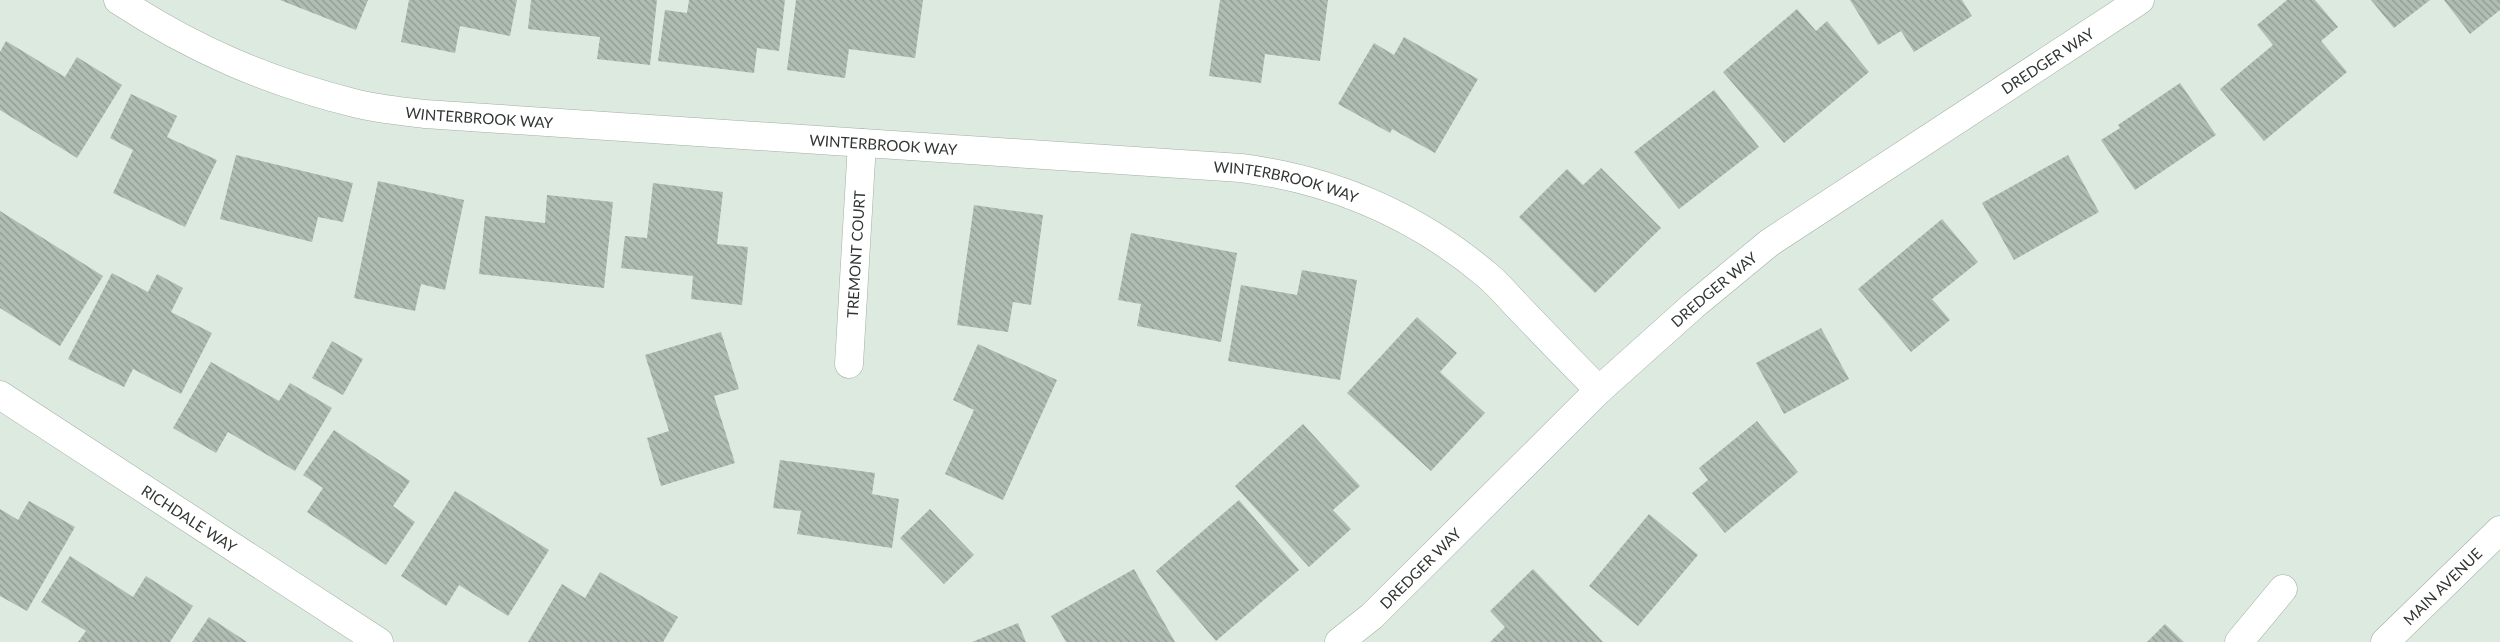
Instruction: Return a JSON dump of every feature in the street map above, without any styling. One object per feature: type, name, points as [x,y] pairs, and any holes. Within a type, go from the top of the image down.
[{"type":"street","name":"WINTERBROOK WAY","points":[[118,0],[159,27],[222,59],[288,85],[356,103],[425,114],[1241,168],[1272,172],[1331,186],[1388,208],[1440,239],[1489,276],[1599,390]]},
{"type":"street","name":"DREDGER WAY","points":[[1339,642],[1372,616],[1599,390],[1694,305],[1769,243],[2140,0]]},
{"type":"street","name":"TREMONT COURT","points":[[849,364],[862,143]]},
{"type":"street","name":"RICHDALE WAY","points":[[0,395],[379,642]]},
{"type":"street","name":"MAIN AVENUE","points":[[2385,642],[2500,530]]},
{"type":"street","points":[[2238,642],[2283,590]]},
{"type":"building","points":[[280,0],[368,0],[356,30]]},
{"type":"building","points":[[409,0],[517,0],[510,36],[460,26],[455,53],[401,42]]},
{"type":"building","points":[[531,0],[657,0],[650,65],[597,59],[600,37],[528,29]]},
{"type":"building","points":[[689,0],[785,0],[779,51],[757,48],[754,73],[658,61],[665,10],[687,13]]},
{"type":"building","points":[[796,0],[923,0],[915,58],[849,49],[845,78],[787,70]]},
{"type":"building","points":[[1220,0],[1328,0],[1320,61],[1265,54],[1261,83],[1209,76]]},
{"type":"building","points":[[1850,0],[1962,0],[1972,16],[1914,52],[1901,31],[1878,45]]},
{"type":"building","points":[[2287,0],[2315,0],[2338,27],[2321,41],[2347,72],[2264,141],[2220,89],[2273,45],[2257,25]]},
{"type":"building","points":[[2371,0],[2430,0],[2394,28]]},
{"type":"building","points":[[2444,0],[2500,0],[2500,10],[2470,34]]},
{"type":"building","points":[[1797,9],[1816,31],[1827,21],[1869,72],[1784,143],[1723,72]]},
{"type":"building","points":[[1404,37],[1478,79],[1435,153],[1392,129],[1390,133],[1338,104],[1374,43],[1394,55]]},
{"type":"building","points":[[6,41],[65,77],[77,57],[122,85],[77,158],[0,110],[0,52]]},
{"type":"building","points":[[2180,83],[2216,135],[2135,190],[2101,140],[2120,128],[2118,125]]},
{"type":"building","points":[[1714,90],[1759,147],[1679,209],[1634,152]]},
{"type":"building","points":[[131,94],[177,116],[167,137],[217,160],[185,227],[113,193],[133,150],[110,138]]},
{"type":"building","points":[[236,155],[353,183],[343,222],[318,217],[312,242],[220,219]]},
{"type":"building","points":[[2068,155],[2099,212],[2014,260],[1982,203]]},
{"type":"building","points":[[1601,168],[1661,228],[1595,293],[1519,217],[1567,169],[1583,185]]},
{"type":"building","points":[[378,181],[464,200],[445,290],[421,284],[415,311],[354,298]]},
{"type":"building","points":[[653,183],[723,192],[717,244],[748,247],[742,305],[691,299],[693,276],[621,268],[625,236],[647,238]]},
{"type":"building","points":[[547,195],[613,202],[604,288],[479,274],[485,216],[545,223]]},
{"type":"building","points":[[974,205],[1043,215],[1031,305],[1013,302],[1008,332],[957,325]]},
{"type":"building","points":[[0,211],[103,276],[60,346],[0,308]]},
{"type":"building","points":[[1942,219],[1978,262],[1932,299],[1950,320],[1911,352],[1858,289]]},
{"type":"building","points":[[1131,233],[1237,253],[1221,342],[1137,326],[1141,304],[1118,300]]},
{"type":"building","points":[[1302,270],[1357,280],[1340,380],[1228,361],[1241,285],[1297,295]]},
{"type":"building","points":[[112,273],[148,292],[157,274],[183,288],[171,312],[212,333],[181,394],[133,369],[124,387],[68,359]]},
{"type":"building","points":[[1417,317],[1457,353],[1440,372],[1485,413],[1431,471],[1347,393]]},
{"type":"building","points":[[1821,328],[1849,379],[1784,414],[1756,363]]},
{"type":"building","points":[[721,332],[739,389],[714,396],[735,463],[661,486],[647,438],[669,431],[645,355]]},
{"type":"building","points":[[332,341],[363,359],[343,395],[312,378]]},
{"type":"building","points":[[978,344],[1057,380],[1003,500],[945,474],[974,410],[953,400]]},
{"type":"building","points":[[211,362],[279,401],[290,383],[332,408],[295,471],[228,432],[216,453],[173,428]]},
{"type":"building","points":[[1757,421],[1798,472],[1725,533],[1692,493],[1708,480],[1699,468]]},
{"type":"building","points":[[1303,424],[1360,486],[1333,510],[1351,529],[1309,567],[1235,486]]},
{"type":"building","points":[[334,430],[410,481],[393,506],[415,522],[386,565],[307,512],[323,488],[303,475]]},
{"type":"building","points":[[780,460],[875,473],[872,494],[899,499],[892,548],[797,534],[801,511],[773,508]]},
{"type":"building","points":[[455,491],[549,550],[508,616],[459,585],[446,606],[401,576]]},
{"type":"building","points":[[1239,500],[1299,570],[1216,641],[1156,571]]},
{"type":"building","points":[[29,501],[75,527],[27,611],[0,596],[0,509],[18,520]]},
{"type":"building","points":[[930,509],[974,555],[944,584],[900,538]]},
{"type":"building","points":[[1649,514],[1698,555],[1638,626],[1589,586]]},
{"type":"building","points":[[70,556],[133,597],[146,576],[193,606],[170,642],[78,642],[86,631],[41,602]]},
{"type":"building","points":[[1134,569],[1175,642],[1066,642],[1051,616]]},
{"type":"building","points":[[1533,569],[1603,642],[1490,642],[1505,627],[1490,611]]},
{"type":"building","points":[[600,572],[678,617],[663,642],[528,642],[562,584],[585,598]]},
{"type":"building","points":[[209,617],[247,642],[192,642]]},
{"type":"building","points":[[1018,623],[1026,642],[972,642]]},
{"type":"building","points":[[2165,624],[2184,642],[2147,642]]}]
